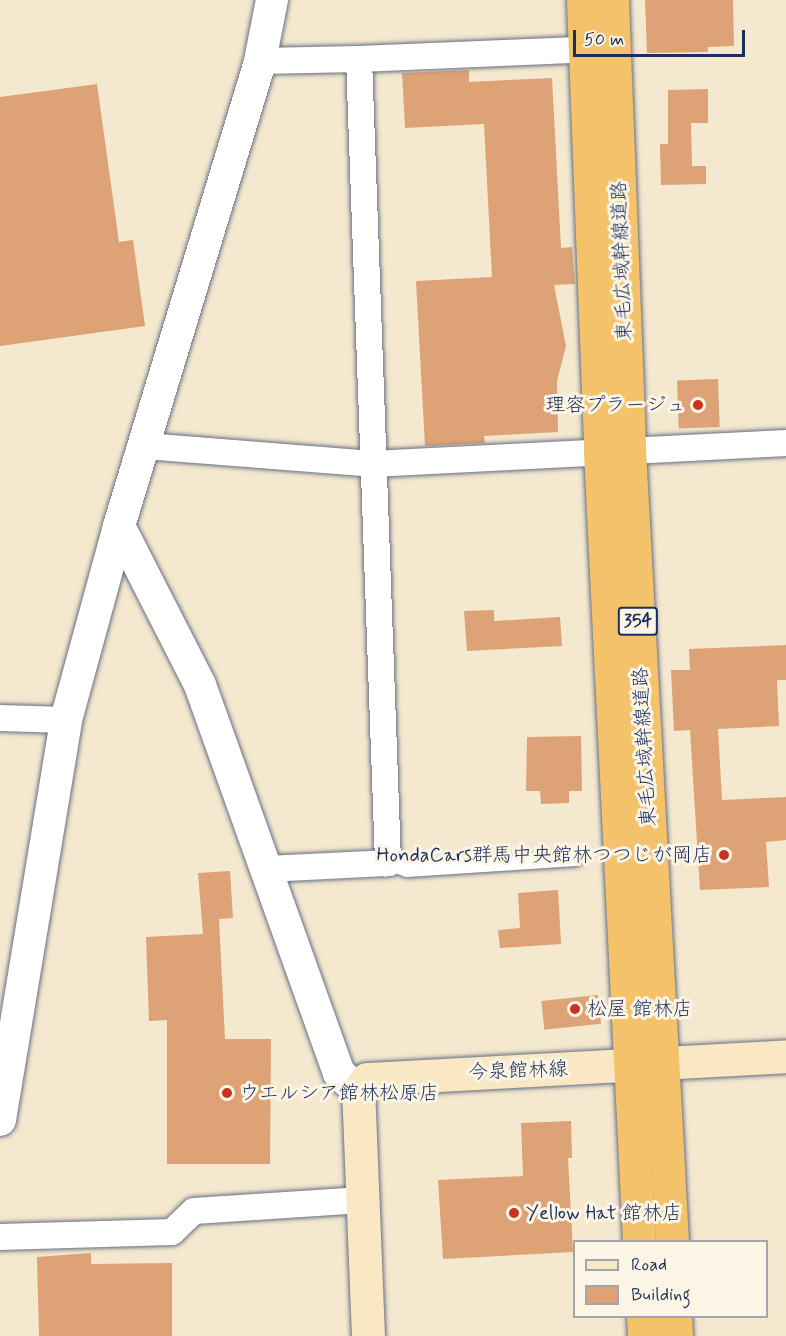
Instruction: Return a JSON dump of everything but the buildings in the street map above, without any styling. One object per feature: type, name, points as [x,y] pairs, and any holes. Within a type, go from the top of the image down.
[{"type":"highway","name":"東毛広域幹線道路","points":[[583,0],[598,49],[615,451],[629,1066],[639,1240]]},
{"type":"highway","name":"東毛広域幹線道路","points":[[598,49],[612,0]]},
{"type":"highway","name":"東毛広域幹線道路","points":[[615,451],[662,1064],[672,1240]]},
{"type":"highway","points":[[643,1318],[644,1336]]},
{"type":"highway","points":[[675,1318],[676,1336]]},
{"type":"main road","name":"今泉館林線","points":[[358,1091],[362,1083],[374,1077],[629,1066],[786,1056]]},
{"type":"main road","points":[[358,1091],[368,1336]]},
{"type":"street","points":[[0,1120],[66,720],[119,526],[260,61],[273,0]]},
{"type":"street","points":[[260,61],[598,49]]},
{"type":"street","points":[[264,869],[388,863],[359,59]]},
{"type":"street","points":[[145,446],[372,464],[786,443]]},
{"type":"street","points":[[119,526],[200,685],[264,869],[339,1073],[358,1091]]},
{"type":"street","points":[[0,718],[66,720]]},
{"type":"street","points":[[0,1238],[172,1232],[194,1211],[363,1200]]},
{"type":"lane","points":[[388,863],[407,870],[576,859]]},
{"type":"place","name":"理容プラージュ","points":[[698,405]]},
{"type":"place","name":"HondaCars群馬中央館林つつじが岡店","points":[[724,855]]},
{"type":"place","name":"松屋 館林店","points":[[575,1009]]},
{"type":"place","name":"ウエルシア館林松原店","points":[[227,1093]]},
{"type":"place","name":"Yellow Hat 館林店","points":[[514,1213]]}]
